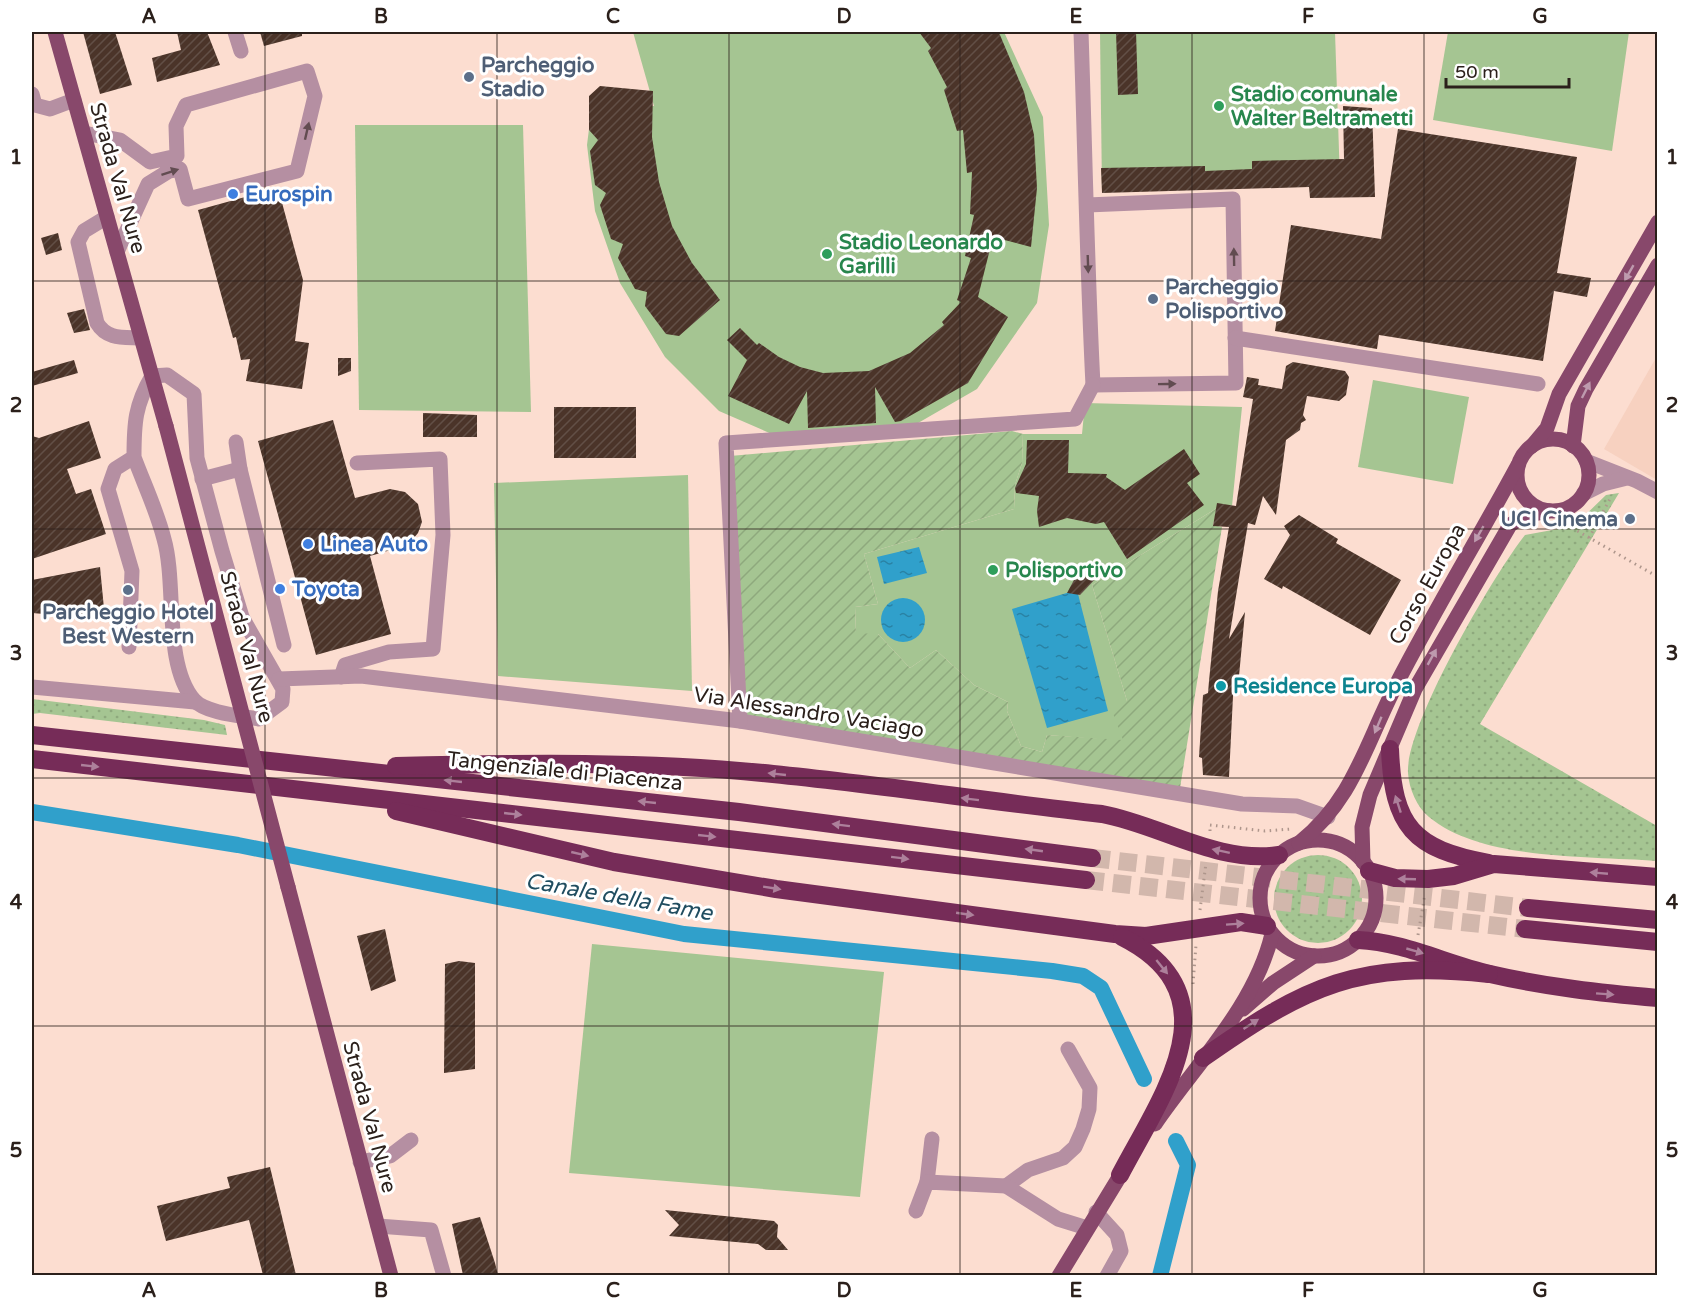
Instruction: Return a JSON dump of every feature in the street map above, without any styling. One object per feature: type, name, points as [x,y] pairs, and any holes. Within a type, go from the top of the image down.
[{"type":"highway","name":"Tangenziale di Piacenza","points":[[32,735],[739,812],[1092,858]]},
{"type":"highway","points":[[1390,749],[1395,798],[1409,826],[1433,848],[1452,856],[1494,864],[1658,877]]},
{"type":"highway","points":[[32,759],[1086,880]]},
{"type":"highway","points":[[321,767],[629,765],[773,774],[1102,814],[1125,818],[1208,848],[1246,856],[1279,855]]},
{"type":"highway","points":[[318,792],[614,862],[776,889],[1115,934],[1156,935],[1241,922],[1269,930]]},
{"type":"highway","points":[[1366,867],[1395,878],[1428,879],[1454,876],[1494,864]]},
{"type":"highway","points":[[1528,908],[1658,920]]},
{"type":"highway","points":[[1525,929],[1658,942]]},
{"type":"highway","points":[[1115,934],[1150,952],[1170,976],[1183,1009],[1184,1023],[1179,1057],[1120,1174]]},
{"type":"highway","points":[[1358,940],[1387,944],[1489,974],[1584,992],[1658,998]]},
{"type":"highway","points":[[1203,1058],[1276,1009],[1327,985],[1367,974],[1413,969],[1489,974]]},
{"type":"main road","name":"Strada Val Nure","points":[[55,32],[166,426],[391,1275]]},
{"type":"main road","points":[[1532,446],[1553,440],[1573,446],[1586,461],[1588,472],[1583,494],[1569,507],[1549,511],[1530,503],[1523,495],[1517,476],[1518,465],[1523,454],[1547,428],[1559,394],[1658,222]]},
{"type":"main road","points":[[1573,446],[1578,406],[1658,265]]},
{"type":"main road","name":"Corso Europa","points":[[1299,843],[1328,817],[1348,789],[1394,688],[1518,465]]},
{"type":"main road","name":"Corso Europa","points":[[1366,867],[1362,827],[1365,812],[1390,749],[1431,659],[1510,525],[1524,516],[1549,511]]},
{"type":"main road","points":[[1313,840],[1341,845],[1366,867],[1375,888],[1375,907],[1369,925],[1358,940],[1330,955],[1314,956],[1284,945],[1269,930],[1260,907],[1260,888],[1267,870],[1279,855],[1299,843],[1313,840]]},
{"type":"main road","points":[[1059,1275],[1120,1174],[1234,1017],[1263,964],[1269,930]]},
{"type":"main road","points":[[1234,1017],[1273,983],[1314,956]]},
{"type":"street","points":[[235,32],[241,51]]},
{"type":"street","points":[[740,721],[726,443],[1075,419],[1093,385],[1081,32]]},
{"type":"street","points":[[84,134],[120,140],[150,162],[177,156],[176,126],[186,105],[307,71],[315,96],[297,171],[188,199],[180,169],[169,171],[148,184],[117,252]]},
{"type":"street","points":[[32,94],[35,105],[50,109],[74,100]]},
{"type":"street","points":[[1087,205],[1233,199],[1236,383],[1093,385]]},
{"type":"street","points":[[107,217],[84,231],[78,242],[97,323],[102,331],[110,336],[141,338]]},
{"type":"street","points":[[1234,338],[1538,384]]},
{"type":"street","points":[[32,687],[195,702],[219,712],[259,719],[282,702],[283,689],[279,679],[242,617],[202,479],[197,458],[194,394],[167,375],[152,376],[139,398],[134,430],[134,457],[164,539],[170,571],[176,660],[195,702]]},
{"type":"street","points":[[236,442],[240,469],[284,645]]},
{"type":"street","points":[[129,647],[132,571],[108,489],[115,469],[134,457]]},
{"type":"street","points":[[341,677],[345,665],[389,652],[433,649],[443,535],[440,459],[357,463]]},
{"type":"street","points":[[1586,461],[1658,492]]},
{"type":"street","points":[[202,479],[240,469]]},
{"type":"street","points":[[1583,494],[1603,484],[1627,478]]},
{"type":"street","name":"Via Alessandro Vaciago","points":[[279,679],[361,676],[740,721],[1242,804],[1297,806],[1328,817]]},
{"type":"street","points":[[1006,1186],[1028,1170],[1063,1158],[1075,1147],[1089,1109],[1090,1088],[1068,1049]]},
{"type":"street","points":[[916,1210],[927,1182],[932,1138]]},
{"type":"street","points":[[360,1162],[390,1156],[411,1140]]},
{"type":"street","points":[[927,1182],[1006,1186],[1058,1219],[1087,1228]]},
{"type":"street","points":[[1096,1212],[1117,1235],[1121,1251],[1107,1275]]},
{"type":"street","points":[[378,1226],[432,1230],[444,1275]]},
{"type":"path","points":[[1589,538],[1615,490]]},
{"type":"path","points":[[1567,525],[1658,577]]},
{"type":"path","points":[[1199,920],[1207,855]]},
{"type":"path","points":[[1417,943],[1426,890]]},
{"type":"path","points":[[1192,991],[1197,938]]},
{"type":"shaded area","points":[[1657,356],[1657,480],[1604,449]]},
{"type":"green space","name":"Stadio Leonardo Garilli","points":[[633,32],[1004,32],[1043,117],[1049,225],[1037,303],[977,389],[899,434],[797,445],[719,411],[665,357],[620,283],[595,211],[587,145],[592,105],[654,106]]},
{"type":"green space","name":"Stadio comunale Walter Beltrametti","points":[[1100,32],[1335,32],[1340,181],[1102,191]]},
{"type":"green space","points":[[1448,32],[1629,32],[1612,151],[1433,120]]},
{"type":"green space","points":[[355,125],[523,125],[531,412],[359,410]]},
{"type":"green space","points":[[1373,380],[1469,397],[1453,484],[1358,467]]},
{"type":"green space","name":"Polisportivo","points":[[1085,403],[1242,407],[1232,506],[1217,508],[1092,585],[1127,701],[1123,741],[1047,735],[1042,752],[1021,746],[1007,711],[1008,702],[974,685],[936,650],[910,668],[878,634],[856,634],[855,607],[878,604],[864,554],[1014,509],[1015,485],[1022,463],[1023,434],[1082,434]]},
{"type":"green space","points":[[1012,431],[1023,434],[1022,463],[1015,485],[1014,509],[864,554],[878,604],[855,607],[856,633],[878,634],[910,668],[936,650],[974,685],[1008,702],[1007,711],[1021,746],[1042,752],[1047,735],[1123,740],[1111,708],[1127,701],[1092,585],[1217,508],[1213,525],[1222,527],[1180,788],[746,720],[730,456]]},
{"type":"green space","points":[[688,475],[692,691],[498,676],[494,483]]},
{"type":"green space","points":[[1619,493],[1480,724],[1657,826],[1657,861],[1538,854],[1478,842],[1451,831],[1429,817],[1417,803],[1408,773],[1411,751],[1436,687],[1493,582],[1525,535],[1574,526],[1606,495]]},
{"type":"green space","points":[[32,699],[204,720],[225,725],[227,735],[40,713],[32,714]]},
{"type":"green space","points":[[1318,855],[1335,859],[1349,868],[1358,882],[1362,899],[1358,916],[1349,930],[1335,939],[1318,943],[1301,939],[1287,930],[1278,916],[1274,899],[1278,882],[1287,868],[1301,859]]},
{"type":"green space","points":[[592,944],[884,972],[860,1197],[569,1173]]},
{"type":"water","points":[[919,547],[927,573],[884,584],[877,557]]},
{"type":"water","points":[[1077,590],[1108,711],[1047,728],[1012,609]]},
{"type":"water","points":[[903,598],[918,605],[925,620],[918,635],[903,642],[888,635],[881,620],[888,605]]},
{"type":"building","points":[[83,32],[115,32],[132,85],[100,94]]},
{"type":"building","points":[[177,32],[207,32],[220,65],[157,82],[152,58],[181,50]]},
{"type":"building","points":[[260,32],[302,32],[302,36],[264,46]]},
{"type":"building","points":[[919,32],[998,32],[1024,92],[1034,135],[1037,188],[1031,247],[993,237],[978,297],[1008,317],[968,383],[901,421],[895,422],[875,387],[876,423],[808,428],[807,391],[789,424],[728,396],[747,360],[727,340],[740,328],[757,345],[759,343],[779,357],[800,367],[823,373],[869,371],[910,353],[944,325],[942,322],[961,302],[957,300],[971,258],[965,256],[974,215],[970,214],[972,172],[967,173],[963,130],[957,131],[944,90],[947,87],[928,51],[931,48]]},
{"type":"building","points":[[1116,32],[1136,32],[1138,94],[1118,95]]},
{"type":"building","points":[[600,86],[653,91],[652,137],[659,182],[672,226],[692,263],[720,300],[679,336],[666,334],[645,306],[647,292],[635,289],[618,258],[623,244],[611,239],[600,205],[606,193],[595,185],[590,151],[598,140],[589,130],[589,96]]},
{"type":"building","points":[[1343,106],[1372,108],[1375,197],[1310,198],[1309,187],[1102,193],[1101,168],[1205,166],[1205,171],[1252,169],[1252,161],[1344,159]]},
{"type":"building","points":[[1398,129],[1577,157],[1557,273],[1591,278],[1587,297],[1554,291],[1543,361],[1379,335],[1377,349],[1275,331],[1291,225],[1381,239]]},
{"type":"building","points":[[278,188],[303,280],[295,341],[309,343],[302,389],[246,381],[250,359],[241,360],[236,337],[233,338],[198,210]]},
{"type":"building","points":[[58,233],[62,250],[46,255],[41,238]]},
{"type":"building","points":[[84,309],[90,330],[74,333],[67,313]]},
{"type":"building","points":[[338,358],[351,358],[351,371],[338,376]]},
{"type":"building","points":[[74,360],[78,373],[32,386],[32,372]]},
{"type":"building","points":[[1293,362],[1345,371],[1349,377],[1346,395],[1339,401],[1307,396],[1303,415],[1306,420],[1301,423],[1300,430],[1286,440],[1276,515],[1263,496],[1255,525],[1248,523],[1229,639],[1245,612],[1239,676],[1234,676],[1229,777],[1203,775],[1202,758],[1199,757],[1203,695],[1208,693],[1218,591],[1229,527],[1213,526],[1217,503],[1236,506],[1253,399],[1243,397],[1247,377],[1259,379],[1258,385],[1282,389],[1286,366]]},
{"type":"building","points":[[554,407],[636,407],[636,458],[554,458]]},
{"type":"building","points":[[423,413],[477,415],[477,437],[423,437]]},
{"type":"building","points":[[333,420],[355,498],[390,489],[405,492],[418,504],[422,522],[418,533],[408,545],[370,556],[391,634],[316,655],[258,441]]},
{"type":"building","points":[[89,421],[101,458],[67,469],[76,494],[91,489],[106,534],[32,559],[32,436],[39,438]]},
{"type":"building","points":[[1027,440],[1069,440],[1068,473],[1107,474],[1106,477],[1125,490],[1184,449],[1200,474],[1187,483],[1204,505],[1127,559],[1104,522],[1096,524],[1067,518],[1039,527],[1037,511],[1039,496],[1016,493],[1015,488],[1026,464]]},
{"type":"building","points":[[1299,515],[1338,539],[1336,543],[1401,580],[1370,635],[1283,586],[1282,589],[1264,579],[1290,535],[1284,526]]},
{"type":"building","points":[[100,567],[105,619],[32,613],[32,580]]},
{"type":"building","points":[[1100,574],[1080,595],[1067,593],[1074,580]]},
{"type":"building","points":[[385,929],[396,981],[371,991],[357,936]]},
{"type":"building","points":[[459,961],[475,963],[475,1069],[444,1073],[445,964]]},
{"type":"building","points":[[270,1167],[296,1275],[263,1275],[249,1220],[166,1241],[157,1206],[230,1188],[227,1177]]},
{"type":"building","points":[[665,1210],[774,1221],[778,1225],[777,1237],[788,1250],[766,1250],[758,1244],[669,1236],[679,1225]]},
{"type":"building","points":[[480,1217],[498,1275],[463,1275],[452,1224]]},
{"type":"waterway","name":"Canale della Fame","points":[[32,812],[238,845],[684,934],[1083,976],[1101,988],[1144,1079]]},
{"type":"waterway","points":[[1160,1276],[1188,1165],[1176,1141]]},
{"type":"tunnel","points":[[1092,858],[1528,908]]},
{"type":"tunnel","points":[[1086,880],[1525,929]]},
{"type":"place","name":"Parcheggio Stadio","points":[[469,77]]},
{"type":"place","name":"Stadio comunale Walter Beltrametti","points":[[1219,106]]},
{"type":"place","name":"Eurospin","points":[[233,194]]},
{"type":"place","name":"Stadio Leonardo Garilli","points":[[827,254]]},
{"type":"place","name":"Parcheggio Polisportivo","points":[[1153,299]]},
{"type":"place","name":"UCI Cinema","points":[[1630,519]]},
{"type":"place","name":"Linea Auto","points":[[308,544]]},
{"type":"place","name":"Polisportivo","points":[[993,570]]},
{"type":"place","name":"Toyota","points":[[280,589]]},
{"type":"place","name":"Parcheggio Hotel Best Western","points":[[128,590]]},
{"type":"place","name":"Residence Europa","points":[[1221,686]]}]
